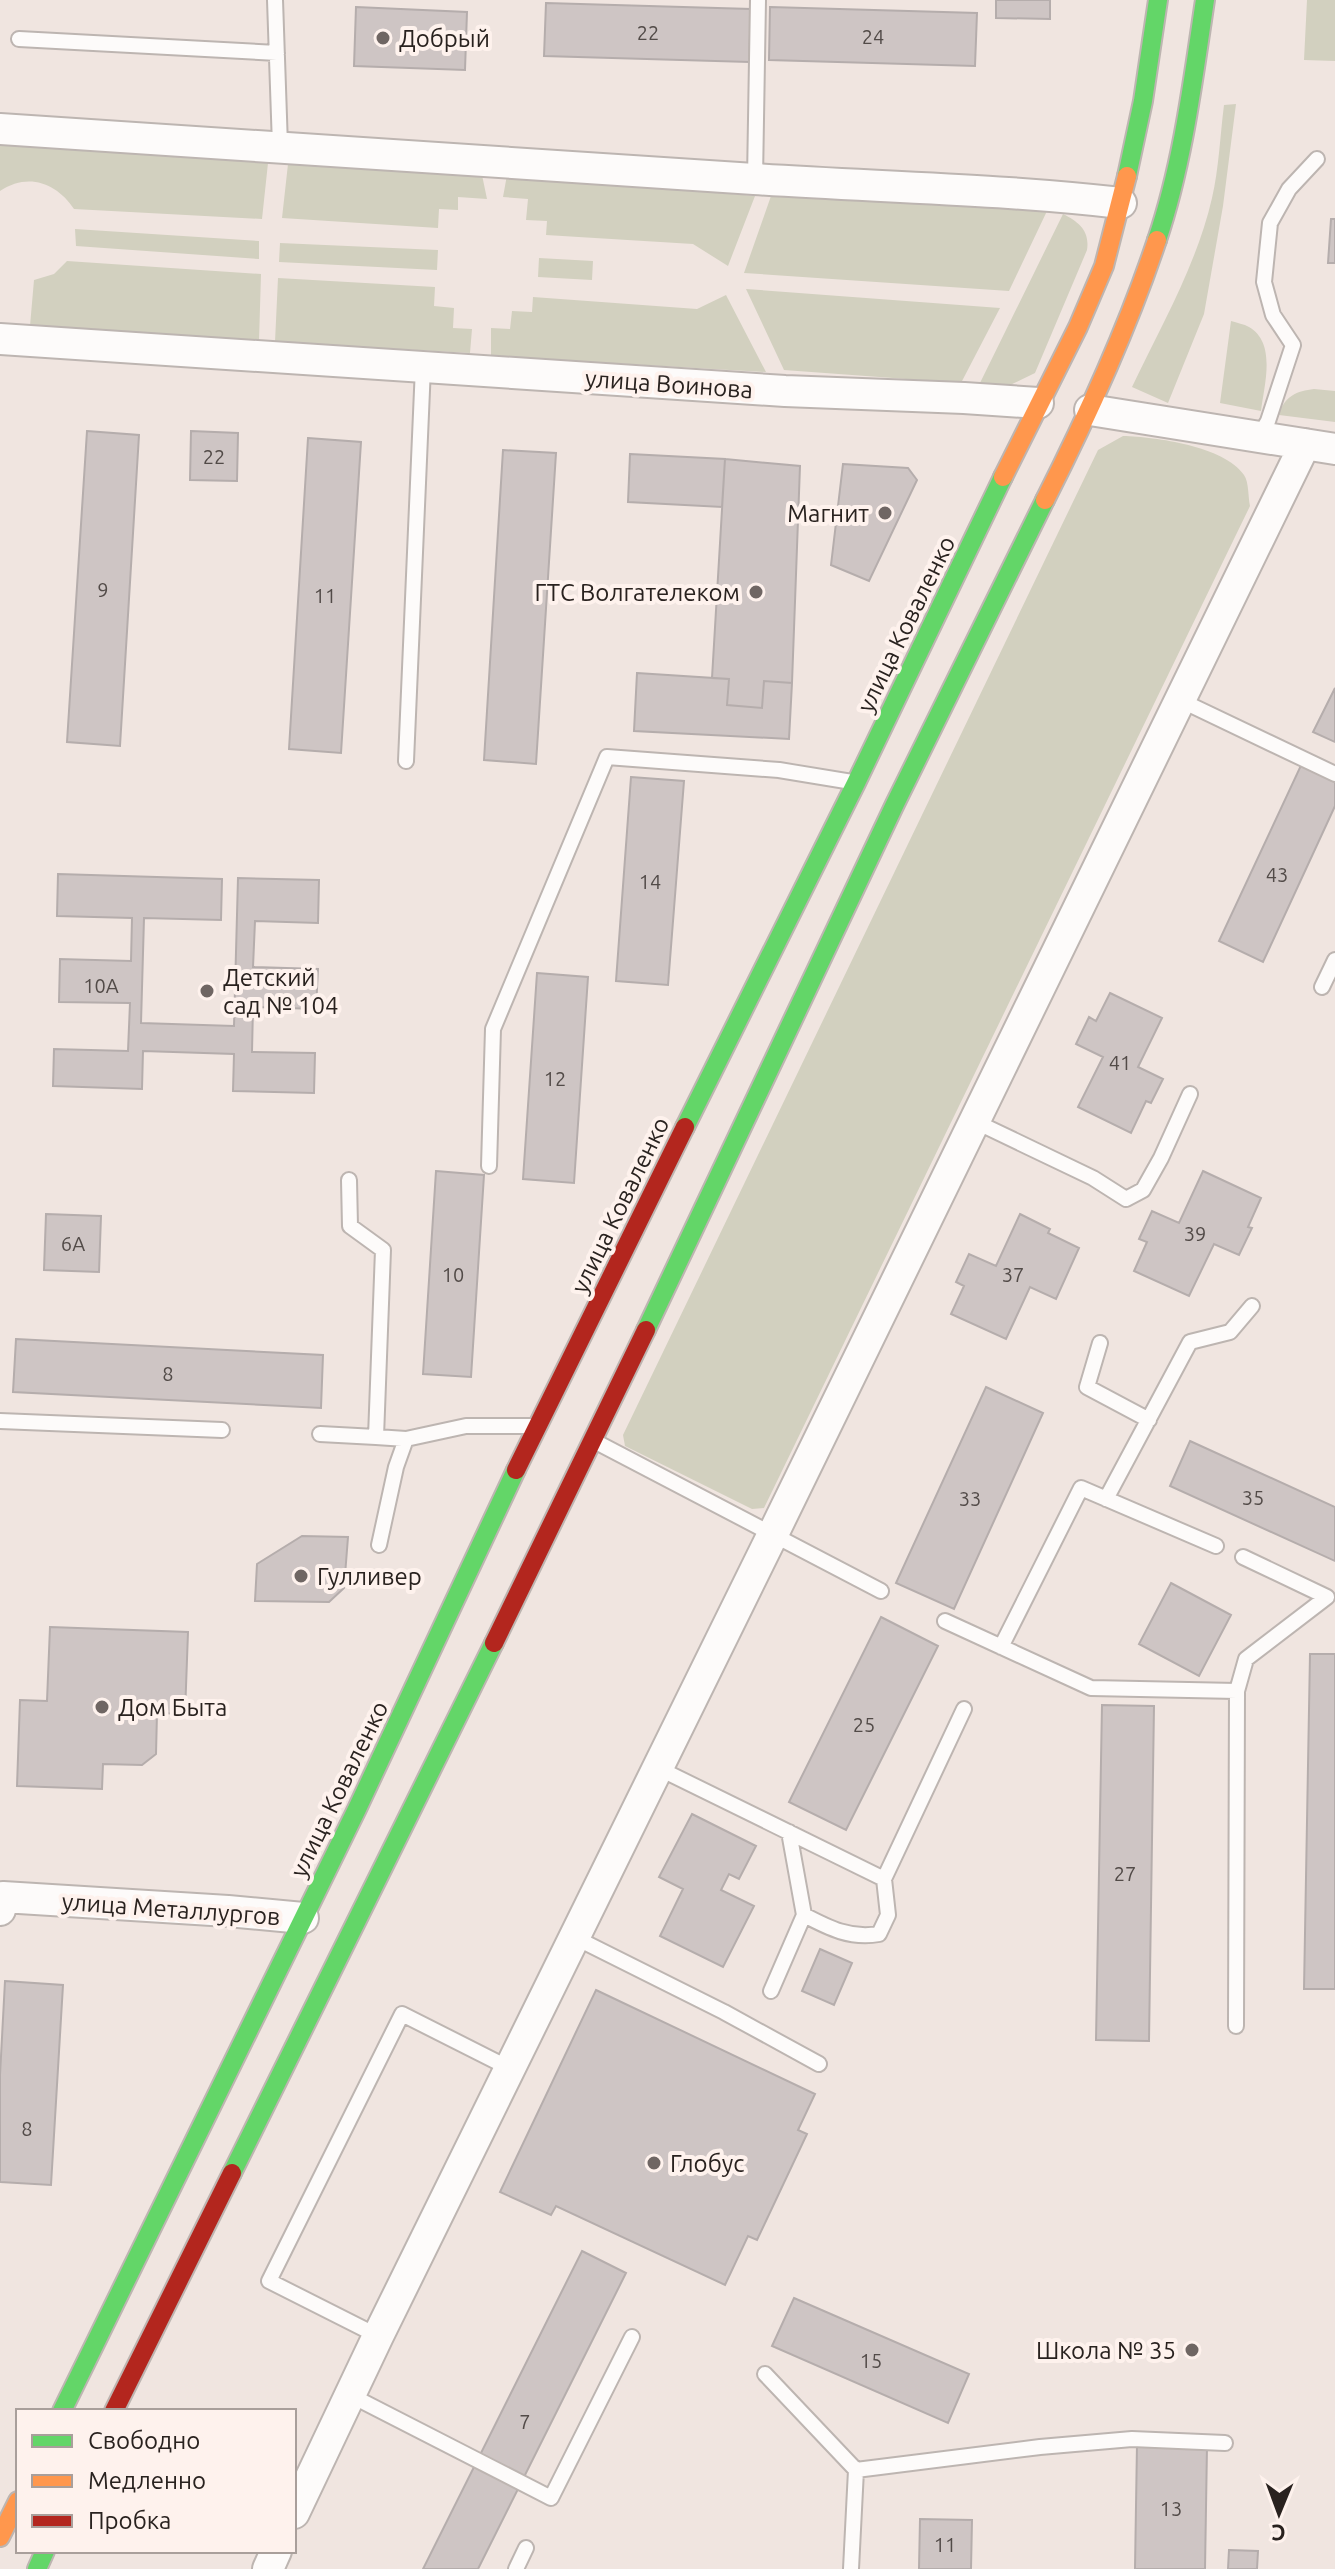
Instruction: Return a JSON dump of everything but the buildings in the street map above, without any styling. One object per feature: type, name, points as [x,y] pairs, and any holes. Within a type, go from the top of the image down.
[{"type":"main road","name":"улица Коваленко","points":[[115,2409],[328,1930],[544,1428],[876,793],[1090,410],[1133,312],[1144,209],[1143,101],[1158,0]]},
{"type":"main road","name":"улица Коваленко","points":[[63,2409],[328,1930],[586,1440],[876,793],[1038,403],[1078,327],[1104,266],[1144,209],[1190,96],[1205,0]]},
{"type":"main road","name":"улица Воинова","points":[[1038,403],[1090,410]]},
{"type":"main road","points":[[0,2537],[16,2505]]},
{"type":"street","points":[[0,129],[755,179],[1064,196],[1144,209]]},
{"type":"street","name":"улица Воинова","points":[[0,339],[785,391],[1038,403]]},
{"type":"street","name":"улица Воинова","points":[[1090,410],[1335,449]]},
{"type":"street","points":[[296,2509],[1305,444]]},
{"type":"street","name":"улица Металлургов","points":[[0,1910],[3,1897],[228,1911],[328,1930]]},
{"type":"lane","points":[[275,0],[280,146]]},
{"type":"lane","points":[[755,179],[758,0]]},
{"type":"lane","points":[[19,39],[277,53]]},
{"type":"lane","points":[[1258,437],[1268,421],[1293,345],[1273,315],[1264,282],[1270,223],[1289,189],[1317,159]]},
{"type":"lane","points":[[406,761],[423,367]]},
{"type":"lane","points":[[1180,700],[1335,774]]},
{"type":"lane","points":[[489,1166],[493,1029],[607,757],[779,770],[876,793]]},
{"type":"lane","points":[[1322,987],[1335,960]]},
{"type":"lane","points":[[974,1121],[1093,1178],[1126,1199],[1143,1190],[1190,1094]]},
{"type":"lane","points":[[349,1180],[350,1226],[383,1250],[376,1437]]},
{"type":"lane","points":[[1106,1499],[1190,1342],[1230,1332],[1252,1306]]},
{"type":"lane","points":[[1100,1343],[1087,1387],[1149,1420]]},
{"type":"lane","points":[[0,1421],[222,1430]]},
{"type":"lane","points":[[320,1434],[406,1439],[466,1426],[544,1428]]},
{"type":"lane","points":[[379,1545],[396,1467],[406,1439]]},
{"type":"lane","points":[[586,1440],[881,1591]]},
{"type":"lane","points":[[1001,1647],[1081,1488],[1216,1546]]},
{"type":"lane","points":[[1236,2026],[1237,1691],[1246,1659],[1331,1598],[1243,1557]]},
{"type":"lane","points":[[945,1621],[1091,1688],[1237,1691]]},
{"type":"lane","points":[[804,1915],[838,1932],[861,1937],[879,1934],[888,1915],[884,1879],[964,1709]]},
{"type":"lane","points":[[658,1768],[884,1879]]},
{"type":"lane","points":[[771,1991],[804,1915],[789,1832]]},
{"type":"lane","points":[[574,1937],[724,2012],[819,2064]]},
{"type":"lane","points":[[378,2336],[269,2281],[402,2014],[509,2068]]},
{"type":"lane","points":[[350,2395],[551,2498],[632,2337]]},
{"type":"lane","points":[[765,2374],[856,2470],[851,2569]]},
{"type":"lane","points":[[856,2470],[1132,2439],[1225,2443]]},
{"type":"lane","points":[[516,2569],[526,2548]]},
{"type":"shaded area","points":[[1307,0],[1335,0],[1335,61],[1304,60]]},
{"type":"shaded area","points":[[1236,104],[1223,206],[1204,314],[1168,403],[1132,387],[1197,247],[1214,187],[1224,105]]},
{"type":"shaded area","points":[[0,144],[268,163],[262,219],[74,209],[50,187],[31,181],[0,191]]},
{"type":"shaded area","points":[[288,164],[482,175],[487,199],[458,197],[458,210],[439,209],[438,228],[282,218]]},
{"type":"shaded area","points":[[507,175],[755,196],[728,266],[693,244],[546,235],[547,221],[526,220],[528,199],[503,197]]},
{"type":"shaded area","points":[[771,196],[1047,211],[1009,291],[744,273]]},
{"type":"shaded area","points":[[1063,214],[1082,228],[1087,237],[1087,250],[1035,373],[1008,386],[979,385]]},
{"type":"shaded area","points":[[75,229],[259,241],[259,259],[76,246]]},
{"type":"shaded area","points":[[280,243],[438,250],[437,270],[279,262]]},
{"type":"shaded area","points":[[539,258],[593,261],[592,280],[538,277]]},
{"type":"shaded area","points":[[67,261],[261,274],[259,341],[30,326],[34,280],[54,274]]},
{"type":"shaded area","points":[[278,278],[435,287],[434,306],[454,308],[453,328],[472,329],[470,353],[275,342]]},
{"type":"shaded area","points":[[746,289],[1000,308],[961,383],[784,370]]},
{"type":"shaded area","points":[[726,295],[766,372],[491,356],[491,328],[510,329],[512,311],[532,312],[533,297],[697,309]]},
{"type":"shaded area","points":[[1231,321],[1249,327],[1263,343],[1267,366],[1261,411],[1220,403]]},
{"type":"shaded area","points":[[1314,389],[1335,391],[1335,422],[1279,415],[1284,403],[1292,396]]},
{"type":"shaded area","points":[[1123,436],[1171,441],[1221,457],[1244,475],[1250,506],[764,1508],[752,1509],[625,1446],[623,1435],[1098,450]]},
{"type":"traffic: fast","points":[[1127,176],[1143,101],[1158,0]]},
{"type":"traffic: fast","points":[[1157,240],[1180,151],[1205,0]]},
{"type":"traffic: fast","points":[[685,1127],[856,783],[1003,477]]},
{"type":"traffic: fast","points":[[646,1330],[895,804],[1045,500]]},
{"type":"traffic: fast","points":[[63,2409],[357,1809],[516,1470]]},
{"type":"traffic: fast","points":[[232,2173],[494,1643]]},
{"type":"traffic: fast","points":[[37,2569],[44,2553]]},
{"type":"traffic: slow","points":[[1003,477],[1078,327],[1104,266],[1127,176]]},
{"type":"traffic: slow","points":[[1045,500],[1106,372],[1157,240]]},
{"type":"traffic: slow","points":[[0,2537],[16,2505]]},
{"type":"traffic: jam","points":[[516,1470],[685,1127]]},
{"type":"traffic: jam","points":[[494,1643],[646,1330]]},
{"type":"traffic: jam","points":[[115,2409],[232,2173]]},
{"type":"place","name":"Добрый","points":[[383,38]]},
{"type":"place","name":"Магнит","points":[[885,513]]},
{"type":"place","name":"ГТС Волгателеком","points":[[756,592]]},
{"type":"place","name":"Детский сад № 104","points":[[207,991]]},
{"type":"place","name":"Гулливер","points":[[301,1576]]},
{"type":"place","name":"Дом Быта","points":[[102,1707]]},
{"type":"place","name":"Глобус","points":[[654,2163]]},
{"type":"place","name":"Школа № 35","points":[[1192,2350]]}]
